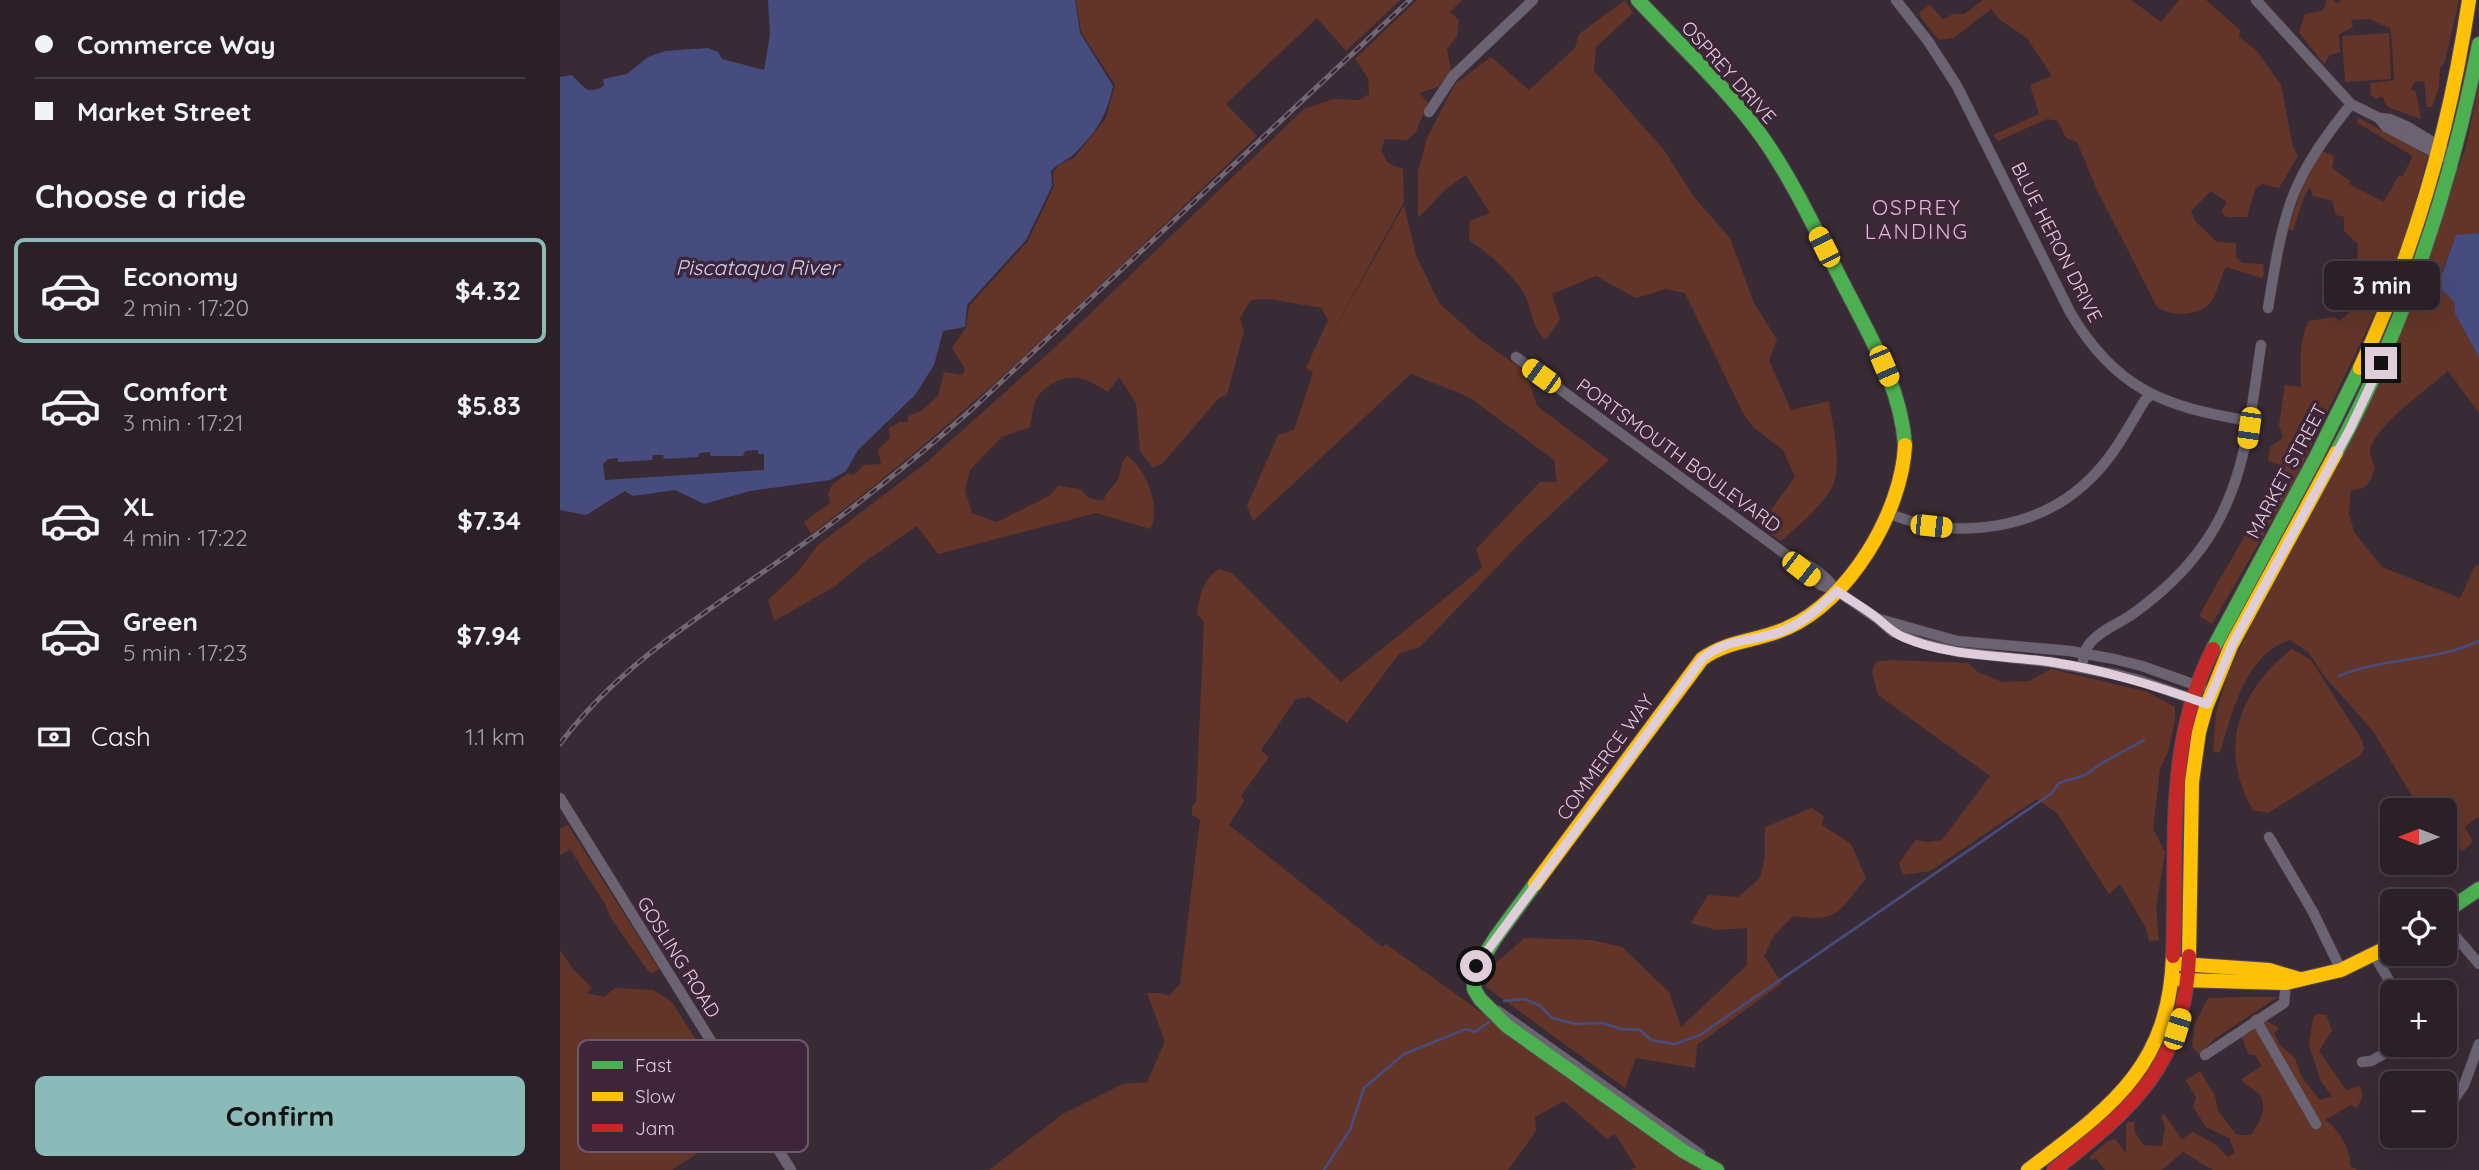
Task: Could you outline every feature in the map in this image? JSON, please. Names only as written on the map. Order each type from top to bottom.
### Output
[{"type":"main road","name":"OSPREY DRIVE","points":[[1637,0],[1730,99],[1765,141],[1802,204],[1873,343],[1898,403],[1905,439],[1902,470],[1888,513],[1872,542],[1837,591]]},
{"type":"main road","name":"MARKET STREET","points":[[2054,1170],[2123,1114],[2152,1080],[2177,1029],[2188,980],[2191,790],[2202,695],[2217,643],[2361,368],[2397,285],[2440,151],[2458,72],[2469,0]]},
{"type":"main road","name":"MARKET STREET","points":[[2028,1170],[2113,1103],[2133,1080],[2149,1055],[2161,1027],[2168,1004],[2173,963],[2176,779],[2182,737],[2202,695],[2350,429],[2388,349],[2432,237],[2455,160],[2479,44]]},
{"type":"main road","name":"COMMERCE WAY","points":[[1713,1166],[1705,1165],[1683,1151],[1507,1026],[1476,994],[1474,972],[1478,961],[1697,664],[1708,653],[1727,643],[1775,634],[1791,627],[1837,591]]},
{"type":"main road","points":[[2457,904],[2479,889]]},
{"type":"main road","points":[[2171,979],[2293,981],[2342,970],[2380,952]]},
{"type":"main road","points":[[2173,963],[2269,970],[2293,981]]},
{"type":"street","points":[[1429,113],[1453,76],[1533,0]]},
{"type":"street","name":"BLUE HERON DRIVE","points":[[1896,0],[1919,28],[1957,86],[2082,332],[2114,370],[2151,395],[2191,409],[2250,421]]},
{"type":"street","points":[[2256,0],[2351,104],[2379,118],[2386,127],[2455,160]]},
{"type":"street","points":[[2268,308],[2277,253],[2297,187],[2320,146],[2351,104]]},
{"type":"street","points":[[2081,668],[2088,645],[2098,635],[2133,614],[2164,589],[2201,548],[2222,515],[2238,480],[2261,345]]},
{"type":"street","name":"PORTSMOUTH BOULEVARD","points":[[1516,357],[1788,556],[1808,564],[1828,579],[1837,591],[1893,632],[1946,650],[2081,668],[2202,695]]},
{"type":"street","points":[[1888,513],[1916,524],[1951,528],[1990,527],[2036,515],[2072,494],[2093,477],[2118,446],[2145,400],[2151,395]]},
{"type":"street","name":"PORTSMOUTH BOULEVARD","points":[[1878,619],[1957,641],[2085,654],[2128,662],[2202,695]]},
{"type":"street","name":"GOSLING ROAD","points":[[560,798],[710,1040]]},
{"type":"street","points":[[2269,837],[2313,912],[2342,970]]},
{"type":"street","points":[[2457,938],[2479,964]]},
{"type":"street","points":[[2374,955],[2389,980]]},
{"type":"street","points":[[2205,1055],[2284,1003],[2293,981]]},
{"type":"street","points":[[2256,1020],[2316,1124]]},
{"type":"street","points":[[2457,1095],[2464,1085],[2479,1044]]},
{"type":"street","points":[[2362,1062],[2371,1062],[2380,1057]]},
{"type":"street","name":"GOSLING ROAD","points":[[780,1152],[791,1170]]},
{"type":"shaded area","points":[[1076,0],[1400,0],[1346,51],[1317,18],[1226,104],[1257,136],[984,392],[870,489],[811,534],[804,522],[830,503],[828,493],[833,484],[847,474],[854,475],[864,465],[881,464],[878,450],[890,438],[889,428],[900,422],[908,422],[908,416],[921,411],[938,396],[944,372],[962,375],[965,369],[952,348],[966,328],[969,306],[1028,241],[1054,186],[1053,172],[1060,164],[1074,158],[1106,118],[1115,85],[1081,32]]},
{"type":"shaded area","points":[[1417,0],[1462,0],[1450,12],[1459,20],[1457,36],[1447,49],[1451,71],[1438,87],[1419,93],[1428,102],[1416,132],[1407,140],[1385,139],[1381,150],[1388,163],[1403,169],[1404,202],[1312,370],[1404,205],[1416,255],[1439,303],[1479,339],[1526,372],[1537,406],[1609,460],[1523,540],[1420,647],[1399,654],[1347,723],[1309,697],[1296,699],[1261,750],[1269,757],[1241,796],[1244,801],[1229,825],[1382,947],[1386,944],[1701,1170],[1631,1170],[1636,1167],[1615,1134],[1607,1139],[1564,1101],[1535,1117],[1536,1131],[1508,1170],[989,1170],[1063,1114],[1123,1084],[1147,1082],[1165,1041],[1147,993],[1169,996],[1180,984],[1200,820],[1192,815],[1192,806],[1196,803],[1204,622],[1197,614],[1206,582],[1220,569],[1233,574],[1341,682],[1482,568],[1476,549],[1540,482],[1557,482],[1554,460],[1469,397],[1411,374],[1253,521],[1247,506],[1278,435],[1294,430],[1313,372],[1306,368],[1328,320],[1322,308],[1269,299],[1251,300],[1240,318],[1244,331],[1227,395],[1219,398],[1163,463],[1153,468],[1140,451],[1136,403],[1119,377],[1108,392],[1086,380],[1071,378],[1046,388],[1034,405],[1030,427],[1002,437],[970,470],[965,491],[972,513],[997,522],[1049,496],[1058,486],[1080,489],[1089,498],[1103,501],[1119,477],[1122,463],[1127,456],[1140,470],[1150,490],[1154,511],[1150,529],[1096,513],[938,554],[917,526],[863,563],[834,587],[774,621],[768,600],[796,574],[818,545],[927,462],[1052,350],[1304,109],[1333,99],[1359,100],[1369,94],[1368,78],[1355,59]]},
{"type":"shaded area","points":[[1625,0],[1633,13],[1596,47],[1594,71],[1664,150],[1694,197],[1730,238],[1754,303],[1777,340],[1769,360],[1791,410],[1829,401],[1836,450],[1835,479],[1820,504],[1781,541],[1759,526],[1795,477],[1783,450],[1753,427],[1744,415],[1685,293],[1666,289],[1636,298],[1596,276],[1552,294],[1560,319],[1546,340],[1537,328],[1517,283],[1498,263],[1469,240],[1470,221],[1490,213],[1466,175],[1446,189],[1418,218],[1418,172],[1427,138],[1455,84],[1491,57],[1529,90],[1575,48],[1579,34]]},
{"type":"shaded area","points":[[1983,0],[2131,0],[2161,22],[2179,0],[2206,0],[2240,30],[2239,37],[2256,50],[2281,85],[2293,147],[2298,156],[2279,188],[2262,184],[2255,189],[2247,217],[2227,217],[2221,212],[2227,202],[2211,191],[2191,211],[2196,222],[2217,242],[2236,243],[2236,257],[2242,263],[2263,264],[2262,278],[2226,267],[2213,299],[2202,309],[2178,314],[2157,307],[2097,190],[2077,142],[2066,138],[2058,121],[2047,119],[1998,141],[1993,135],[2039,114],[2030,85],[2052,76],[2027,38],[2000,20],[1991,9],[1954,38],[1939,40],[1919,12],[1930,5],[1943,19],[1953,14],[1964,14]]},
{"type":"shaded area","points":[[2326,0],[2338,4],[2341,0],[2459,0],[2432,107],[2427,107],[2424,81],[2414,82],[2411,89],[2416,92],[2421,119],[2388,107],[2382,96],[2376,99],[2370,94],[2371,83],[2394,80],[2391,29],[2369,19],[2351,20],[2353,27],[2339,34],[2340,52],[2330,55],[2324,64],[2299,32],[2305,14],[2321,11]]},
{"type":"shaded area","points":[[2389,33],[2391,79],[2345,82],[2342,36]]},
{"type":"shaded area","points":[[2479,84],[2479,233],[2456,235],[2441,275],[2440,288],[2454,302],[2455,314],[2479,357],[2479,413],[2448,371],[2395,416],[2377,436],[2370,451],[2375,467],[2370,481],[2361,489],[2351,490],[2349,513],[2354,532],[2382,567],[2460,598],[2476,564],[2479,566],[2479,818],[2465,827],[2473,842],[2463,851],[2457,848],[2457,798],[2413,798],[2373,731],[2325,677],[2308,652],[2290,640],[2274,647],[2261,658],[2251,672],[2236,703],[2220,753],[2213,751],[2216,713],[2228,674],[2258,610],[2353,434],[2466,147]]},
{"type":"shaded area","points":[[2359,118],[2428,156],[2403,244],[2373,317],[2292,486],[2212,624],[2199,616],[2251,526],[2280,465],[2268,461],[2270,447],[2283,438],[2279,425],[2285,385],[2301,387],[2301,353],[2305,329],[2309,321],[2334,317],[2339,321],[2354,308],[2361,296],[2368,263],[2357,261],[2358,244],[2344,231],[2344,217],[2336,215],[2332,201],[2313,196],[2310,187],[2293,231],[2288,229],[2303,186],[2322,151],[2334,156],[2332,168],[2350,181],[2349,184],[2384,202],[2413,156],[2356,122]]},
{"type":"shaded area","points":[[2292,649],[2311,660],[2362,740],[2364,748],[2361,755],[2268,813],[2253,810],[2242,787],[2236,764],[2239,722],[2258,683]]},
{"type":"shaded area","points":[[1892,660],[1968,663],[1978,672],[2002,682],[2029,681],[2051,669],[2148,692],[2175,707],[2175,721],[2168,752],[2160,769],[2153,829],[2165,852],[2156,908],[2159,940],[2149,941],[2146,928],[2120,884],[2109,894],[2057,813],[2037,799],[1930,871],[1903,875],[1899,863],[1916,840],[1942,840],[1990,776],[1878,695],[1872,672],[1876,662]]},
{"type":"shaded area","points":[[1812,808],[1824,816],[1822,825],[1851,844],[1866,878],[1837,912],[1820,918],[1793,916],[1773,937],[1764,956],[1782,983],[1697,1045],[1695,1068],[1636,1058],[1625,1088],[1486,987],[1494,964],[1525,938],[1591,940],[1622,947],[1669,992],[1681,1027],[1747,965],[1747,928],[1716,930],[1691,923],[1708,895],[1738,897],[1760,878],[1765,856],[1765,827]]},
{"type":"shaded area","points":[[568,825],[659,969],[654,973],[649,972],[612,920],[605,904],[570,849],[560,855],[560,829]]},
{"type":"shaded area","points":[[560,950],[573,969],[592,988],[587,993],[604,997],[615,988],[653,990],[672,1002],[696,1040],[578,1040],[578,1152],[700,1152],[672,1170],[560,1170]]},
{"type":"shaded area","points":[[2278,997],[2217,1037],[2199,1054],[2192,1047],[2195,1023],[2208,998]]},
{"type":"shaded area","points":[[2318,1014],[2326,1015],[2332,1030],[2319,1051],[2346,1090],[2359,1086],[2362,1092],[2357,1108],[2351,1105],[2325,1120],[2339,1134],[2349,1154],[2350,1166],[2357,1170],[2213,1170],[2183,1152],[2162,1170],[2105,1170],[2096,1158],[2092,1161],[2089,1157],[2108,1141],[2115,1139],[2126,1154],[2128,1122],[2134,1122],[2135,1132],[2143,1145],[2162,1146],[2165,1127],[2161,1117],[2164,1114],[2182,1139],[2193,1132],[2215,1144],[2228,1157],[2235,1153],[2229,1138],[2206,1127],[2193,1107],[2196,1098],[2186,1080],[2200,1071],[2215,1096],[2218,1111],[2237,1135],[2251,1135],[2262,1115],[2263,1104],[2258,1093],[2241,1079],[2262,1066],[2255,1055],[2249,1055],[2241,1036],[2265,1020],[2279,1028],[2274,1033],[2280,1045],[2295,1058],[2301,1076],[2320,1100],[2332,1096],[2321,1081],[2309,1045],[2313,1018]]},
{"type":"water","name":"Piscataqua River","points":[[768,0],[1075,0],[1080,33],[1113,86],[1111,96],[1100,123],[1089,139],[1051,171],[1052,186],[1026,240],[967,305],[965,327],[943,331],[934,365],[915,395],[858,450],[846,471],[830,480],[750,491],[704,504],[675,490],[633,496],[625,491],[586,515],[560,510],[560,77],[571,75],[585,88],[592,90],[604,86],[603,79],[627,74],[648,57],[665,51],[708,48],[718,52],[722,59],[764,70],[770,34]]},
{"type":"water","points":[[2479,233],[2479,357],[2455,314],[2454,302],[2440,288],[2439,283],[2456,235]]},
{"type":"pier","points":[[758,450],[758,454],[764,454],[764,470],[605,480],[603,464],[608,459],[618,458],[618,462],[652,460],[653,455],[663,455],[664,459],[698,457],[700,453],[710,452],[710,456],[743,456],[745,451]]},
{"type":"waterway","points":[[2339,676],[2374,665],[2445,653],[2479,641]]},
{"type":"waterway","points":[[1504,1001],[1524,999],[1539,1005],[1552,1018],[1576,1024],[1602,1023],[1621,1029],[1640,1030],[1651,1040],[1675,1044],[1700,1035],[2052,793],[2059,783],[2085,775],[2144,740]]},
{"type":"waterway","points":[[1324,1170],[1350,1130],[1364,1088],[1404,1054],[1466,1029],[1475,1032],[1489,1022]]},
{"type":"railway","points":[[560,744],[582,717],[630,670],[682,628],[845,513],[971,410],[1410,0]]},
{"type":"traffic: fast","points":[[1638,0],[1732,99],[1773,153],[1808,214],[1869,333],[1892,387],[1903,425],[1905,445]]},
{"type":"traffic: fast","points":[[2336,453],[2384,354],[2423,254],[2454,151],[2479,44]]},
{"type":"traffic: fast","points":[[2213,649],[2316,457],[2360,368]]},
{"type":"traffic: fast","points":[[1535,884],[1474,972],[1474,989],[1480,999],[1507,1026],[1683,1151],[1717,1170]]},
{"type":"traffic: fast","points":[[2457,904],[2479,889]]},
{"type":"traffic: slow","points":[[2360,368],[2398,279],[2428,188],[2452,95],[2469,0]]},
{"type":"traffic: slow","points":[[1535,884],[1702,659],[1722,648],[1787,628],[1810,615],[1851,576],[1883,525],[1902,471],[1905,445]]},
{"type":"traffic: slow","points":[[2189,956],[2192,782],[2199,732],[2206,707],[2231,646],[2336,453]]},
{"type":"traffic: slow","points":[[2181,980],[2286,983],[2341,970],[2380,951]]},
{"type":"traffic: slow","points":[[2028,1170],[2109,1104],[2130,1081],[2147,1056],[2160,1028],[2169,995],[2173,956]]},
{"type":"traffic: slow","points":[[2181,964],[2269,970],[2299,979]]},
{"type":"traffic: jam","points":[[2173,956],[2176,800],[2180,761],[2186,724],[2197,686],[2213,649]]},
{"type":"traffic: jam","points":[[2054,1170],[2108,1125],[2150,1080],[2177,1027],[2185,994],[2189,956]]},
{"type":"district","name":"OSPREY LANDING","points":[[1917,220]]},
{"type":"route","points":[[1476,966],[1702,659],[1727,643],[1775,634],[1791,627],[1837,591],[1893,632],[1921,643],[1958,652],[2050,662],[2119,675],[2207,704],[2214,682],[2233,643],[2350,429],[2381,363]]}]
